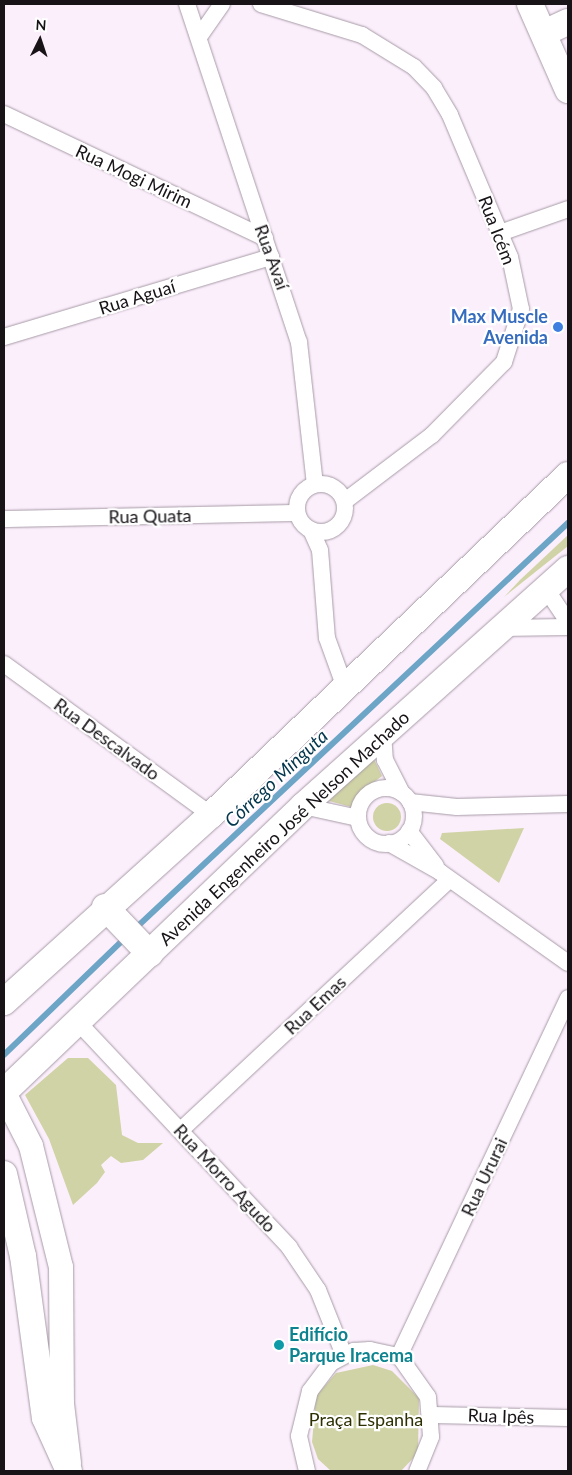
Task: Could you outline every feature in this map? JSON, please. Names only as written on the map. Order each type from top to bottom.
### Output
[{"type":"main road","points":[[530,4],[568,90]]},
{"type":"main road","points":[[544,32],[568,22]]},
{"type":"main road","points":[[4,1002],[114,916],[211,815],[344,685],[568,475]]},
{"type":"main road","name":"Avenida Engenheiro José Nelson Machado","points":[[4,1093],[77,1021],[145,948],[568,569]]},
{"type":"main road","points":[[114,916],[145,948]]},
{"type":"main road","points":[[4,1093],[20,1119],[44,1191],[61,1267],[64,1352],[62,1404],[70,1471]]},
{"type":"main road","points":[[4,1121],[44,1191]]},
{"type":"main road","points":[[4,1174],[23,1256],[45,1418],[70,1471]]},
{"type":"street","name":"Rua Avaí","points":[[187,4],[299,342],[315,484]]},
{"type":"street","points":[[199,36],[222,4]]},
{"type":"street","name":"Rua Icém","points":[[261,4],[362,35],[414,67],[450,115],[500,233],[520,309],[504,362],[432,435],[345,502]]},
{"type":"street","name":"Rua Mogi Mirim","points":[[4,114],[265,238]]},
{"type":"street","points":[[500,233],[568,209]]},
{"type":"street","name":"Rua Aguaí","points":[[4,337],[271,257]]},
{"type":"street","points":[[320,550],[332,529],[343,518],[345,502],[334,486],[315,484],[300,495],[297,513],[311,530],[320,550],[327,638],[344,685]]},
{"type":"street","name":"Rua Quata","points":[[4,519],[297,513]]},
{"type":"street","points":[[311,530],[332,529]]},
{"type":"street","points":[[546,589],[568,622]]},
{"type":"street","points":[[500,628],[568,627]]},
{"type":"street","name":"Rua Descalvado","points":[[4,664],[211,815]]},
{"type":"street","points":[[383,733],[385,760],[406,797],[412,825],[445,876]]},
{"type":"street","points":[[568,804],[457,807],[406,797],[382,788],[364,798],[358,818],[365,834],[388,843],[445,876],[568,963]]},
{"type":"street","points":[[303,806],[358,818]]},
{"type":"street","points":[[388,843],[412,825],[457,807]]},
{"type":"street","name":"Rua Emas","points":[[181,1130],[445,876]]},
{"type":"street","name":"Rua Ururai","points":[[399,1356],[568,998]]},
{"type":"street","name":"Rua Morro Agudo","points":[[77,1021],[181,1130],[303,1265],[344,1355]]},
{"type":"street","points":[[307,1471],[299,1436],[304,1404],[321,1375],[344,1355],[370,1350],[399,1356],[421,1383],[433,1414],[431,1437],[416,1471]]},
{"type":"street","name":"Rua Ipês","points":[[433,1414],[568,1418]]},
{"type":"green space","points":[[568,535],[568,546],[504,597],[520,580]]},
{"type":"green space","points":[[373,757],[382,776],[361,792],[355,808],[329,801]]},
{"type":"green space","points":[[387,803],[397,807],[401,817],[397,827],[387,831],[377,827],[373,817],[377,807]]},
{"type":"green space","points":[[524,828],[499,883],[440,839],[442,833]]},
{"type":"green space","points":[[68,1058],[88,1058],[116,1085],[122,1135],[138,1143],[163,1143],[143,1160],[121,1163],[111,1156],[101,1165],[105,1172],[97,1183],[73,1205],[49,1139],[25,1095]]},
{"type":"green space","name":"Praça Espanha","points":[[373,1365],[392,1371],[419,1398],[418,1453],[401,1471],[331,1471],[318,1459],[312,1442],[316,1396],[336,1373]]},
{"type":"waterway","name":"Córrego Minguta","points":[[136,928],[568,523]]},
{"type":"waterway","name":"Córrego Minguta","points":[[4,1055],[125,938]]},
{"type":"place","name":"Max Muscle Avenida","points":[[558,327]]},
{"type":"place","name":"Edifício Parque Iracema","points":[[279,1345]]}]
